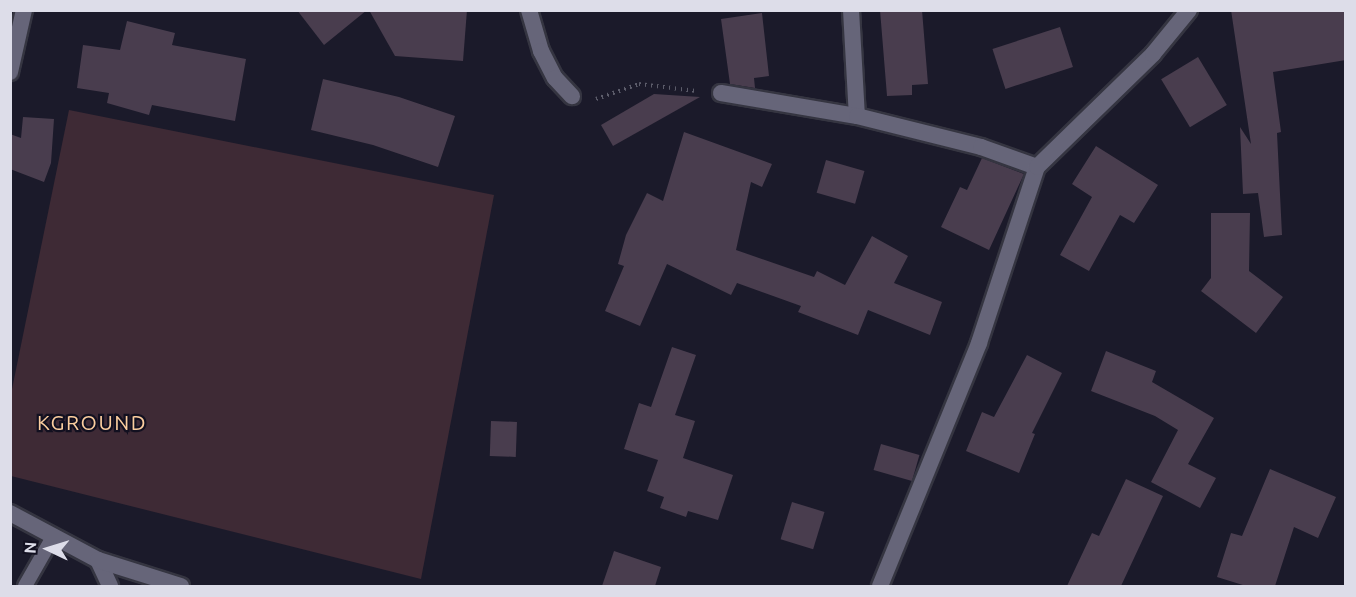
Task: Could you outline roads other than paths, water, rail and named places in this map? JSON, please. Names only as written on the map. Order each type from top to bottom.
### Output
[{"type":"street","points":[[10,72],[24,10]]},
{"type":"street","points":[[529,10],[541,51],[555,78],[572,96]]},
{"type":"street","points":[[851,10],[857,116]]},
{"type":"street","points":[[880,586],[979,343],[1037,167],[1153,54],[1189,10]]},
{"type":"street","points":[[721,93],[857,116],[981,147],[1037,167]]},
{"type":"street","points":[[10,513],[98,560],[181,586]]},
{"type":"street","points":[[98,560],[110,586]]},
{"type":"lane","points":[[25,586],[52,537]]},
{"type":"district","name":"KGROUND","points":[[92,422]]}]
